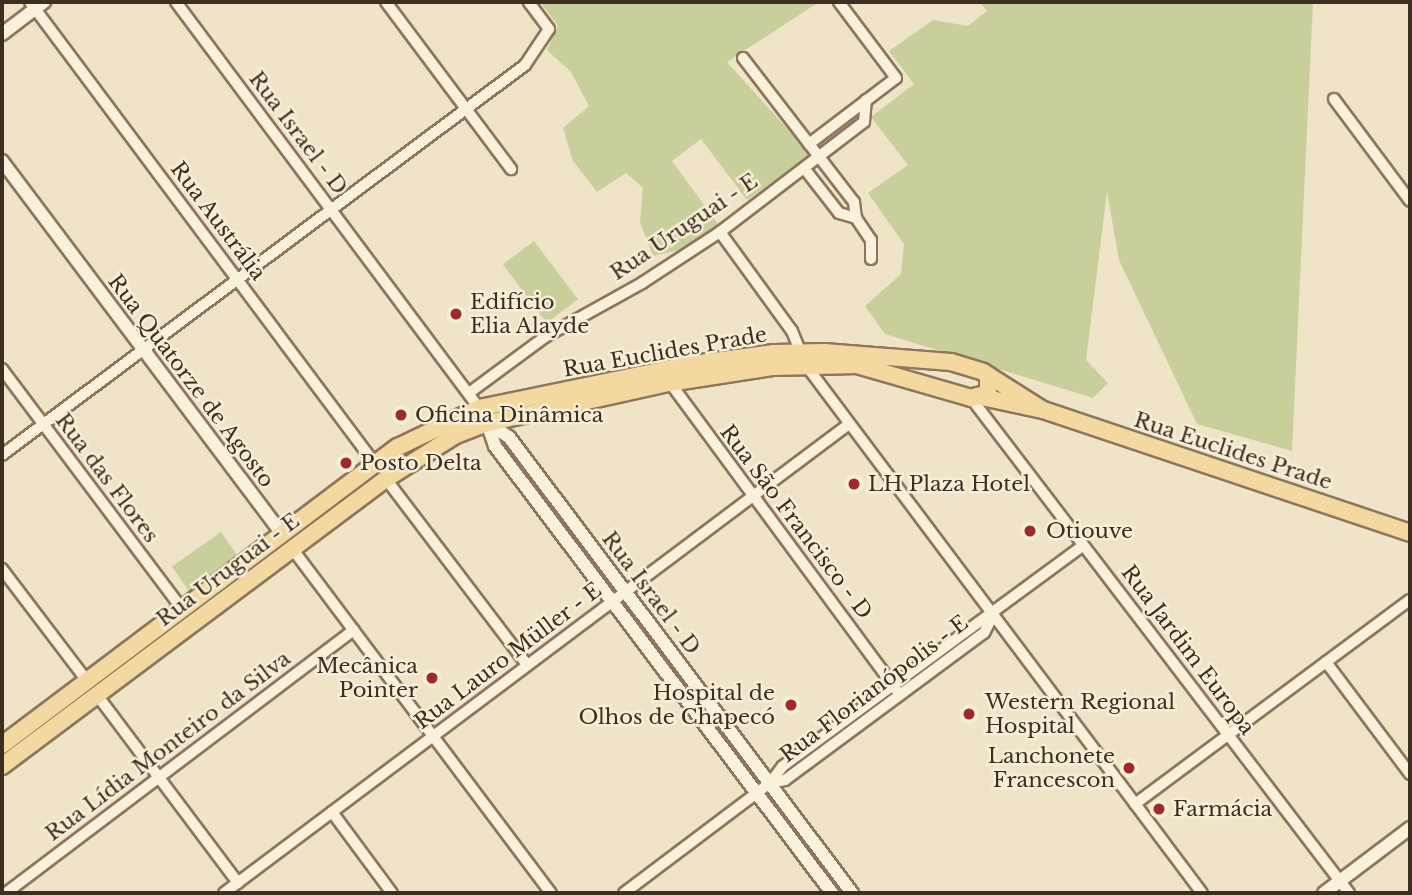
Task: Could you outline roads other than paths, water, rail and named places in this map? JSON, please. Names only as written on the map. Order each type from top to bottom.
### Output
[{"type":"main road","name":"Rua Euclides Prade","points":[[804,358],[857,365],[974,397],[1043,410],[1410,533]]},
{"type":"main road","name":"Rua Euclides Prade","points":[[479,408],[667,376],[804,358],[943,363],[988,375],[1043,410]]},
{"type":"main road","points":[[935,387],[930,370],[943,363]]},
{"type":"main road","points":[[974,397],[990,390],[988,375]]},
{"type":"main road","name":"Rua Euclides Prade","points":[[488,423],[667,376]]},
{"type":"main road","name":"Rua Uruguai - E","points":[[2,745],[375,464],[424,432],[479,408]]},
{"type":"main road","name":"Rua Uruguai - E","points":[[2,766],[386,479],[441,443],[488,423]]},
{"type":"street","name":"Rua Israel - D","points":[[176,2],[469,393],[488,423],[495,446],[832,893]]},
{"type":"street","points":[[386,2],[511,169]]},
{"type":"street","points":[[2,455],[467,111],[525,65],[549,29],[529,2]]},
{"type":"street","points":[[809,144],[896,78],[839,2]]},
{"type":"street","points":[[2,34],[37,4]]},
{"type":"street","name":"Rua Austrália","points":[[37,4],[375,464]]},
{"type":"street","points":[[743,58],[854,202],[856,218],[871,240],[871,259]]},
{"type":"street","points":[[1334,99],[1410,201]]},
{"type":"street","name":"Rua Uruguai - E","points":[[469,393],[545,337],[632,289],[720,232],[864,122],[866,100]]},
{"type":"street","name":"Rua Quatorze de Agosto","points":[[2,161],[551,893]]},
{"type":"street","points":[[804,168],[839,213],[856,218]]},
{"type":"street","points":[[839,213],[854,202]]},
{"type":"street","points":[[720,232],[849,424],[1202,893]]},
{"type":"street","name":"Rua das Flores","points":[[2,369],[182,609]]},
{"type":"street","name":"Rua São Francisco - D","points":[[667,376],[900,695]]},
{"type":"street","name":"Rua Jardim Europa","points":[[974,397],[1083,546],[1349,893]]},
{"type":"street","name":"Rua Israel - D","points":[[488,423],[509,437],[852,893]]},
{"type":"street","name":"Rua Lauro Müller - E","points":[[224,893],[849,424]]},
{"type":"street","points":[[386,479],[527,665]]},
{"type":"street","name":"Rua Florianópolis - E","points":[[624,893],[770,783],[778,770],[970,626],[993,615],[1083,546]]},
{"type":"street","points":[[2,569],[87,681]]},
{"type":"street","points":[[1135,804],[1410,600]]},
{"type":"street","name":"Rua Florianópolis - E","points":[[770,783],[785,780],[984,633],[993,615]]},
{"type":"street","name":"Rua Lídia Monteiro da Silva","points":[[6,893],[354,631]]},
{"type":"street","points":[[1326,662],[1410,774]]},
{"type":"street","points":[[97,695],[238,883]]},
{"type":"street","points":[[332,812],[392,893]]},
{"type":"street","points":[[1324,893],[1410,828]]},
{"type":"place","name":"Edifício Elia Alayde","points":[[456,314]]},
{"type":"place","name":"Oficina Dinâmica","points":[[401,415]]},
{"type":"place","name":"Posto Delta","points":[[346,463]]},
{"type":"place","name":"LH Plaza Hotel","points":[[854,484]]},
{"type":"place","name":"Otiouve","points":[[1030,531]]},
{"type":"place","name":"Mecânica Pointer","points":[[432,678]]},
{"type":"place","name":"Hospital de Olhos de Chapecó","points":[[791,705]]},
{"type":"place","name":"Western Regional Hospital","points":[[969,714]]},
{"type":"place","name":"Lanchonete Francescon","points":[[1129,768]]},
{"type":"place","name":"Farmácia","points":[[1159,809]]}]
